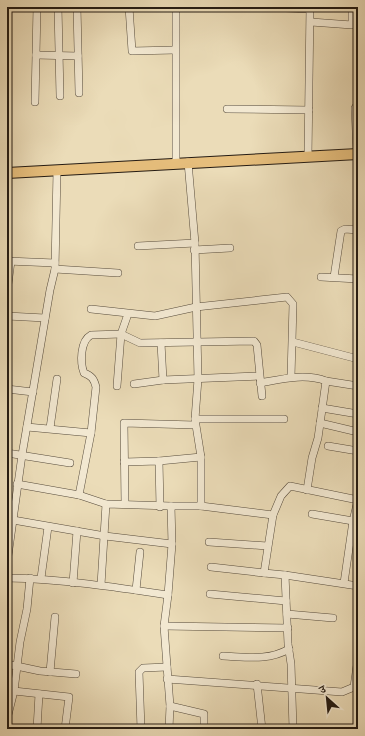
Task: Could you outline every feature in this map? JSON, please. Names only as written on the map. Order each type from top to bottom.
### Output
[{"type":"main road","points":[[7,173],[188,162],[358,154]]},
{"type":"street","points":[[35,102],[37,7]]},
{"type":"street","points":[[58,7],[60,96]]},
{"type":"street","points":[[77,7],[79,93]]},
{"type":"street","points":[[129,7],[132,51],[175,50]]},
{"type":"street","points":[[176,7],[176,163]]},
{"type":"street","points":[[262,7],[310,8],[308,157]]},
{"type":"street","points":[[311,22],[352,25],[352,7]]},
{"type":"street","points":[[36,55],[78,56]]},
{"type":"street","points":[[358,104],[355,108],[358,154]]},
{"type":"street","points":[[227,109],[309,110]]},
{"type":"street","points":[[188,162],[194,247],[198,379],[195,422],[201,457],[201,506]]},
{"type":"street","points":[[7,563],[17,484],[55,266],[57,170]]},
{"type":"street","points":[[334,277],[342,231],[345,229],[358,230]]},
{"type":"street","points":[[138,246],[230,248]]},
{"type":"street","points":[[7,292],[9,261],[118,273]]},
{"type":"street","points":[[321,277],[358,279]]},
{"type":"street","points":[[91,309],[155,316],[196,307],[288,297],[293,304],[291,377]]},
{"type":"street","points":[[117,386],[121,334],[128,314]]},
{"type":"street","points":[[7,316],[46,318]]},
{"type":"street","points":[[79,495],[91,433],[96,387],[91,375],[84,373],[82,368],[84,343],[86,337],[91,335],[121,334],[140,343],[254,341],[257,345],[262,396]]},
{"type":"street","points":[[293,342],[358,359]]},
{"type":"street","points":[[161,343],[163,380]]},
{"type":"street","points":[[134,384],[163,380],[260,380],[291,377],[318,378],[326,381],[358,386]]},
{"type":"street","points":[[50,428],[57,379]]},
{"type":"street","points":[[307,490],[320,423],[326,381]]},
{"type":"street","points":[[7,389],[33,392]]},
{"type":"street","points":[[322,408],[358,414]]},
{"type":"street","points":[[126,504],[124,424],[284,419]]},
{"type":"street","points":[[320,423],[358,432]]},
{"type":"street","points":[[27,427],[91,433]]},
{"type":"street","points":[[328,446],[358,451]]},
{"type":"street","points":[[7,453],[70,463]]},
{"type":"street","points":[[124,462],[159,461],[201,457]]},
{"type":"street","points":[[159,461],[160,507]]},
{"type":"street","points":[[17,484],[79,495],[106,504],[160,507],[201,506],[273,515]]},
{"type":"street","points":[[264,573],[273,515],[284,491],[290,486],[358,500],[353,521],[344,583]]},
{"type":"street","points":[[101,585],[106,504]]},
{"type":"street","points":[[169,729],[170,706],[164,626],[172,544],[171,506]]},
{"type":"street","points":[[312,514],[353,521]]},
{"type":"street","points":[[13,520],[105,536],[172,544]]},
{"type":"street","points":[[41,578],[48,527]]},
{"type":"street","points":[[72,583],[77,531]]},
{"type":"street","points":[[209,542],[267,546]]},
{"type":"street","points":[[136,590],[140,552]]},
{"type":"street","points":[[211,567],[285,575],[358,586]]},
{"type":"street","points":[[285,575],[291,664],[293,729]]},
{"type":"street","points":[[7,578],[41,578],[168,595]]},
{"type":"street","points":[[8,729],[8,715],[18,667],[30,578]]},
{"type":"street","points":[[210,594],[286,601]]},
{"type":"street","points":[[287,614],[333,618]]},
{"type":"street","points":[[50,672],[55,617]]},
{"type":"street","points":[[164,626],[288,628]]},
{"type":"street","points":[[224,656],[263,658],[280,654],[289,648]]},
{"type":"street","points":[[168,679],[257,684],[342,692],[350,690],[354,687],[358,658]]},
{"type":"street","points":[[7,664],[50,672],[76,674]]},
{"type":"street","points":[[141,729],[139,672],[143,668],[167,667]]},
{"type":"street","points":[[257,684],[262,729]]},
{"type":"street","points":[[14,691],[69,697],[65,729]]},
{"type":"street","points":[[37,729],[39,694]]},
{"type":"street","points":[[170,706],[204,714],[204,729]]}]
